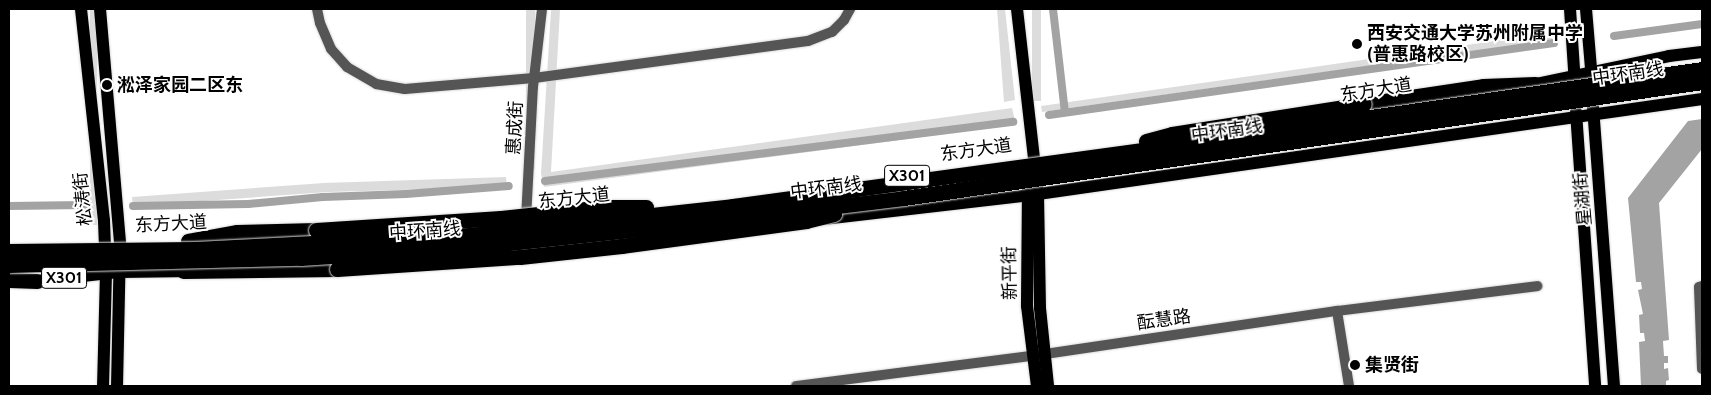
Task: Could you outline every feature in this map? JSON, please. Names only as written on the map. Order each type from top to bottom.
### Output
[{"type":"highway","name":"中环南线","points":[[9,251],[195,249],[451,236],[733,206],[1205,141],[1702,69]]},
{"type":"highway","name":"中环南线","points":[[9,265],[301,258],[472,247],[696,223],[904,198],[1702,82]]},
{"type":"highway","points":[[1078,158],[1172,134],[1483,86],[1535,84]]},
{"type":"highway","points":[[183,271],[337,269],[520,257],[621,246],[806,221],[904,198]]},
{"type":"highway","points":[[188,241],[238,232],[316,230],[501,218],[604,207],[733,206]]},
{"type":"highway","points":[[9,280],[37,281]]},
{"type":"main road","name":"松涛街","points":[[82,9],[104,221],[106,273],[103,386]]},
{"type":"main road","name":"松涛街","points":[[100,9],[120,244],[117,386]]},
{"type":"main road","name":"新平街","points":[[1017,9],[1033,160],[1028,306],[1038,354],[1048,386]]},
{"type":"main road","name":"星湖街","points":[[1570,9],[1595,386]]},
{"type":"main road","name":"星湖街","points":[[1586,9],[1614,386]]},
{"type":"main road","name":"东方大道","points":[[9,245],[188,241],[526,221],[748,198],[1033,160],[1535,84],[1592,71],[1702,52]]},
{"type":"main road","name":"X301","points":[[9,284],[120,272],[183,271],[368,262],[526,250],[886,213],[1577,118],[1702,99]]},
{"type":"main road","name":"新平街","points":[[1036,386],[1038,354]]},
{"type":"street","points":[[317,9],[323,33],[335,55],[353,73],[376,84],[404,89],[534,78],[808,41],[832,32],[844,20],[850,9]]},
{"type":"street","name":"惠成街","points":[[526,250],[534,78],[542,9]]},
{"type":"street","name":"酝慧路","points":[[796,386],[1038,354],[1337,310],[1537,286]]},
{"type":"street","points":[[1702,286],[1700,287],[1702,369]]},
{"type":"street","points":[[1337,310],[1349,386]]},
{"type":"shaded area","points":[[90,9],[97,9],[97,225],[90,225]]},
{"type":"shaded area","points":[[526,9],[535,9],[535,169],[526,169]]},
{"type":"shaded area","points":[[551,9],[560,9],[551,172],[1012,108],[1015,121],[982,129],[544,187],[541,174]]},
{"type":"shaded area","points":[[997,9],[1005,9],[1015,100],[1004,102]]},
{"type":"shaded area","points":[[1032,9],[1041,9],[1041,101],[1032,101]]},
{"type":"shaded area","points":[[1551,33],[1552,40],[1042,112],[1041,106]]},
{"type":"shaded area","points":[[1702,119],[1702,149],[1659,203],[1669,340],[1663,341],[1664,356],[1668,356],[1668,363],[1664,363],[1664,369],[1668,368],[1669,380],[1666,381],[1666,386],[1641,386],[1639,342],[1645,341],[1644,333],[1640,333],[1639,315],[1643,314],[1638,290],[1642,289],[1641,282],[1636,282],[1628,198],[1688,121]]},
{"type":"shaded area","points":[[506,177],[507,187],[328,192],[133,206],[132,197],[324,183]]},
{"type":"waterway","points":[[1053,9],[1065,112]]},
{"type":"waterway","points":[[1614,36],[1702,24]]},
{"type":"waterway","points":[[1049,115],[1554,43]]},
{"type":"waterway","points":[[545,181],[1013,122]]},
{"type":"waterway","points":[[133,206],[248,204],[323,197],[406,194],[509,186]]},
{"type":"waterway","points":[[9,206],[85,205]]},
{"type":"place","name":"西安交通大学苏州附属中学 (普惠路校区)","points":[[1357,44]]},
{"type":"place","name":"淞泽家园二区东","points":[[107,85]]},
{"type":"place","name":"集贤街","points":[[1355,365]]}]
